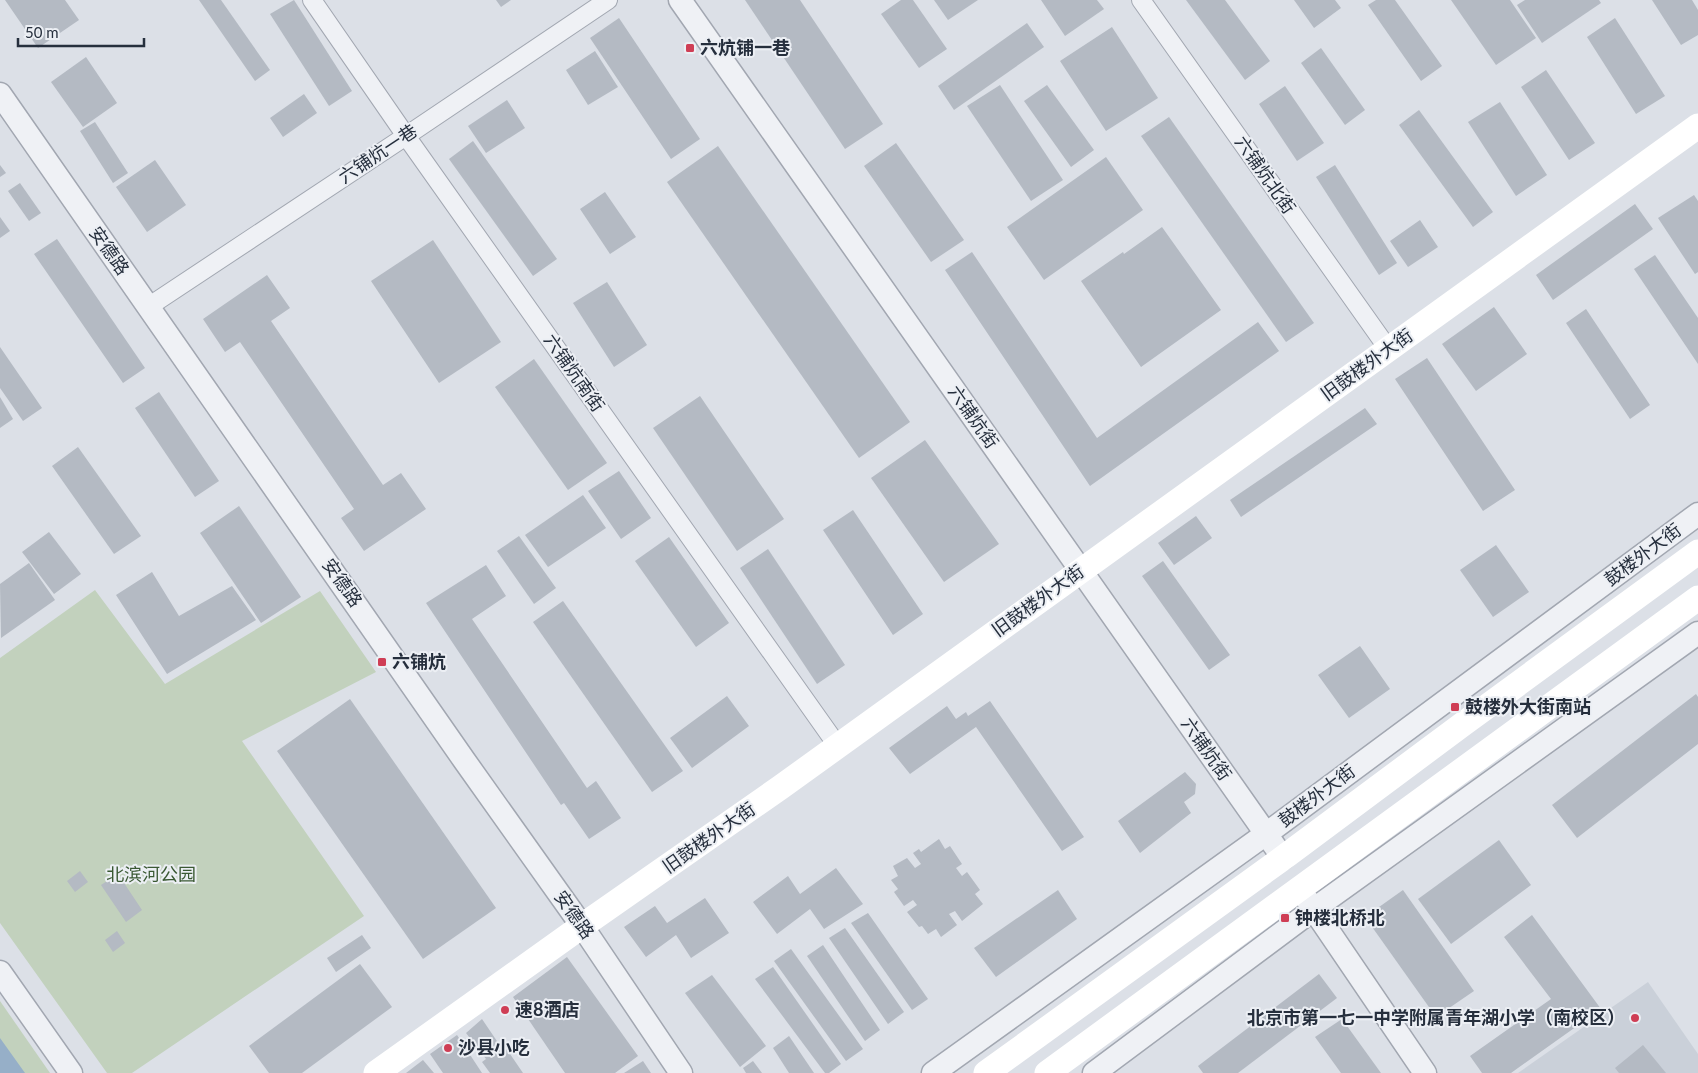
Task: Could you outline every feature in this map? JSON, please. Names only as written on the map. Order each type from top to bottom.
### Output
[{"type":"main road","name":"旧鼓楼外大街","points":[[376,1073],[582,926],[718,832],[1698,126]]},
{"type":"main road","name":"鼓楼外大街","points":[[986,1073],[1283,858],[1698,552]]},
{"type":"main road","points":[[1047,1073],[1698,598]]},
{"type":"street","name":"六铺炕南街","points":[[312,0],[406,136],[837,745]]},
{"type":"street","name":"六铺炕一巷","points":[[148,307],[608,0]]},
{"type":"street","name":"六铺炕街","points":[[680,0],[1283,858]]},
{"type":"street","name":"六铺炕北街","points":[[1141,0],[1389,350]]},
{"type":"street","name":"安德路","points":[[0,94],[582,926],[681,1073]]},
{"type":"street","name":"鼓楼外大街","points":[[933,1073],[1266,834],[1698,514]]},
{"type":"street","points":[[1094,1073],[1314,909],[1698,633]]},
{"type":"street","points":[[1300,889],[1425,1073]]},
{"type":"street","points":[[0,972],[71,1073]]},
{"type":"shaded area","name":"北京市第一七一中学附属青年湖小学（南校区）","points":[[1648,982],[1698,1054],[1698,1073],[1518,1073]]},
{"type":"green space","name":"北滨河公园","points":[[95,590],[165,684],[320,591],[376,672],[242,741],[364,916],[132,1073],[107,1073],[0,923],[0,658]]},
{"type":"green space","points":[[0,1001],[50,1073],[0,1073]]},
{"type":"water","points":[[0,1038],[25,1073],[0,1073]]},
{"type":"building","points":[[5,0],[65,0],[79,20],[38,48]]},
{"type":"building","points":[[199,0],[221,0],[270,70],[255,81]]},
{"type":"building","points":[[294,0],[352,91],[329,106],[270,14]]},
{"type":"building","points":[[496,0],[511,0],[501,7]]},
{"type":"building","points":[[745,0],[800,0],[883,124],[845,149]]},
{"type":"building","points":[[901,0],[913,0],[947,49],[919,68],[881,14]]},
{"type":"building","points":[[934,0],[978,0],[948,20]]},
{"type":"building","points":[[1041,0],[1097,0],[1104,9],[1065,36]]},
{"type":"building","points":[[1186,0],[1225,0],[1270,61],[1245,80]]},
{"type":"building","points":[[1294,0],[1335,0],[1341,8],[1314,28]]},
{"type":"building","points":[[1376,0],[1395,0],[1442,66],[1421,81],[1368,5]]},
{"type":"building","points":[[1451,0],[1510,0],[1536,38],[1496,65]]},
{"type":"building","points":[[1525,0],[1599,0],[1601,3],[1542,43],[1517,5]]},
{"type":"building","points":[[1652,0],[1692,0],[1698,10],[1698,35],[1681,45]]},
{"type":"building","points":[[619,18],[700,139],[671,159],[590,38]]},
{"type":"building","points":[[1615,18],[1665,96],[1636,114],[1587,37]]},
{"type":"building","points":[[1027,23],[1044,47],[954,110],[938,86]]},
{"type":"building","points":[[1112,27],[1158,98],[1106,131],[1060,61]]},
{"type":"building","points":[[1321,48],[1365,110],[1345,125],[1301,63]]},
{"type":"building","points":[[595,51],[618,87],[588,105],[566,70]]},
{"type":"building","points":[[86,57],[117,103],[83,127],[51,82]]},
{"type":"building","points":[[1546,70],[1595,143],[1569,160],[1521,87]]},
{"type":"building","points":[[1000,85],[1063,180],[1031,201],[967,106]]},
{"type":"building","points":[[1047,85],[1094,150],[1071,167],[1024,101]]},
{"type":"building","points":[[1285,86],[1324,143],[1297,161],[1259,104]]},
{"type":"building","points":[[304,94],[317,113],[283,137],[270,118]]},
{"type":"building","points":[[507,100],[525,128],[486,153],[468,126]]},
{"type":"building","points":[[1500,102],[1547,175],[1516,196],[1468,122]]},
{"type":"building","points":[[1419,110],[1493,212],[1473,227],[1399,125]]},
{"type":"building","points":[[1169,117],[1314,323],[1286,342],[1141,136]]},
{"type":"building","points":[[95,122],[128,173],[113,183],[80,131]]},
{"type":"building","points":[[473,141],[557,259],[533,276],[449,159]]},
{"type":"building","points":[[896,143],[964,240],[931,262],[864,166]]},
{"type":"building","points":[[718,146],[910,422],[859,458],[667,182]]},
{"type":"building","points":[[1106,157],[1143,210],[1044,280],[1007,227]]},
{"type":"building","points":[[155,160],[186,205],[147,232],[116,187]]},
{"type":"building","points":[[0,165],[6,173],[0,177]]},
{"type":"building","points":[[1335,165],[1397,263],[1379,275],[1316,177]]},
{"type":"building","points":[[20,183],[41,213],[29,221],[8,191]]},
{"type":"building","points":[[605,192],[636,237],[610,254],[580,209]]},
{"type":"building","points":[[1694,195],[1698,201],[1698,272],[1695,274],[1658,218]]},
{"type":"building","points":[[1635,204],[1653,229],[1553,300],[1536,275]]},
{"type":"building","points":[[0,217],[10,231],[0,238]]},
{"type":"building","points":[[1420,220],[1438,247],[1408,267],[1390,241]]},
{"type":"building","points":[[1162,227],[1221,310],[1141,367],[1081,281]]},
{"type":"building","points":[[57,239],[145,368],[123,383],[34,254]]},
{"type":"building","points":[[433,240],[501,342],[439,383],[371,281]]},
{"type":"building","points":[[972,252],[1097,438],[1258,322],[1279,351],[1090,486],[945,270]]},
{"type":"building","points":[[1655,255],[1698,318],[1698,364],[1634,269]]},
{"type":"building","points":[[267,275],[290,308],[271,321],[383,485],[401,473],[426,509],[364,551],[341,518],[354,509],[240,342],[225,352],[203,319]]},
{"type":"building","points":[[607,282],[647,345],[614,367],[573,303]]},
{"type":"building","points":[[1494,307],[1527,354],[1476,391],[1442,344]]},
{"type":"building","points":[[1586,309],[1650,405],[1630,419],[1566,323]]},
{"type":"building","points":[[0,347],[42,408],[23,421],[0,388]]},
{"type":"building","points":[[1427,358],[1515,490],[1483,511],[1395,379]]},
{"type":"building","points":[[534,359],[607,463],[568,490],[495,387]]},
{"type":"building","points":[[159,392],[219,481],[195,497],[135,408]]},
{"type":"building","points":[[700,396],[784,519],[737,551],[653,428]]},
{"type":"building","points":[[0,397],[13,419],[0,428]]},
{"type":"building","points":[[1365,408],[1377,424],[1241,517],[1230,500]]},
{"type":"building","points":[[925,440],[999,544],[944,582],[871,478]]},
{"type":"building","points":[[78,447],[141,536],[114,554],[52,466]]},
{"type":"building","points":[[619,471],[651,518],[621,539],[588,491]]},
{"type":"building","points":[[583,495],[606,528],[548,567],[525,535]]},
{"type":"building","points":[[239,506],[301,597],[261,623],[200,533]]},
{"type":"building","points":[[853,510],[923,614],[893,635],[823,530]]},
{"type":"building","points":[[1196,516],[1212,538],[1174,565],[1158,543]]},
{"type":"building","points":[[49,532],[81,574],[54,594],[22,552]]},
{"type":"building","points":[[519,536],[556,588],[534,604],[497,551]]},
{"type":"building","points":[[669,537],[729,623],[696,647],[635,561]]},
{"type":"building","points":[[1496,545],[1529,592],[1493,617],[1460,570]]},
{"type":"building","points":[[768,549],[845,665],[817,684],[740,568]]},
{"type":"building","points":[[1163,561],[1230,655],[1209,670],[1142,576]]},
{"type":"building","points":[[29,563],[55,600],[1,638],[0,584]]},
{"type":"building","points":[[486,565],[506,596],[472,619],[587,788],[596,781],[621,818],[589,839],[564,803],[561,805],[426,603]]},
{"type":"building","points":[[152,572],[179,616],[232,586],[256,620],[167,674],[116,595]]},
{"type":"building","points":[[563,601],[683,771],[652,792],[533,622]]},
{"type":"building","points":[[1360,646],[1390,689],[1349,718],[1318,675]]},
{"type":"building","points":[[1696,694],[1698,697],[1698,744],[1577,838],[1552,805]]},
{"type":"building","points":[[727,696],[749,726],[692,768],[670,738]]},
{"type":"building","points":[[350,699],[496,908],[423,959],[277,751]]},
{"type":"building","points":[[990,701],[1084,837],[1062,851],[976,727],[910,774],[889,748],[947,706],[956,719],[966,712],[968,716]]},
{"type":"building","points":[[1185,772],[1196,784],[1195,794],[1184,802],[1191,813],[1140,853],[1118,821]]},
{"type":"building","points":[[939,839],[945,849],[950,846],[962,864],[956,868],[962,876],[967,872],[980,890],[975,894],[983,904],[962,921],[955,911],[949,914],[957,925],[941,937],[936,929],[928,934],[922,926],[919,927],[907,912],[917,905],[913,900],[904,906],[894,892],[898,889],[891,880],[898,876],[893,866],[907,858],[915,868],[921,864],[913,853],[919,849],[921,852]]},
{"type":"building","points":[[1499,840],[1531,885],[1451,944],[1418,899]]},
{"type":"building","points":[[836,868],[863,904],[824,929],[810,909],[777,934],[753,902],[788,876],[800,894]]},
{"type":"building","points":[[80,871],[88,882],[75,892],[67,881]]},
{"type":"building","points":[[118,874],[142,910],[126,922],[101,885]]},
{"type":"building","points":[[1058,890],[1077,919],[996,977],[974,948]]},
{"type":"building","points":[[1403,890],[1474,991],[1436,1017],[1365,917]]},
{"type":"building","points":[[705,898],[729,933],[691,958],[676,935],[646,957],[624,927],[655,906],[667,923]]},
{"type":"building","points":[[868,913],[928,999],[912,1010],[851,923]]},
{"type":"building","points":[[1532,915],[1601,1009],[1511,1073],[1482,1073],[1470,1056],[1551,999],[1504,937]]},
{"type":"building","points":[[845,928],[904,1012],[888,1024],[829,938]]},
{"type":"building","points":[[117,931],[125,943],[113,952],[105,940]]},
{"type":"building","points":[[362,935],[371,948],[336,972],[327,958]]},
{"type":"building","points":[[823,945],[880,1030],[865,1041],[807,956]]},
{"type":"building","points":[[791,949],[863,1049],[846,1061],[774,961]]},
{"type":"building","points":[[567,957],[638,1056],[615,1073],[565,1073],[513,997]]},
{"type":"building","points":[[360,964],[392,1007],[302,1073],[269,1073],[249,1046]]},
{"type":"building","points":[[773,967],[841,1064],[829,1073],[825,1073],[755,979]]},
{"type":"building","points":[[1319,974],[1337,998],[1238,1073],[1203,1073],[1198,1066]]},
{"type":"building","points":[[712,975],[766,1046],[740,1067],[685,993]]},
{"type":"building","points":[[482,1019],[503,1050],[506,1048],[523,1073],[490,1073],[482,1062],[486,1059],[466,1033]]},
{"type":"building","points":[[1342,1019],[1381,1073],[1341,1073],[1315,1037]]},
{"type":"building","points":[[457,1035],[482,1073],[443,1073],[430,1054]]},
{"type":"building","points":[[789,1036],[814,1073],[789,1073],[773,1048]]},
{"type":"building","points":[[1643,1045],[1666,1073],[1619,1073],[1615,1068]]},
{"type":"building","points":[[423,1060],[434,1073],[406,1073]]},
{"type":"building","points":[[643,1061],[651,1073],[624,1073]]},
{"type":"building","points":[[753,1061],[762,1073],[746,1073],[743,1068]]},
{"type":"place","name":"六炕铺一巷","points":[[690,48]]},
{"type":"place","name":"六铺炕","points":[[382,662]]},
{"type":"place","name":"鼓楼外大街南站","points":[[1455,707]]},
{"type":"place","name":"钟楼北桥北","points":[[1285,918]]},
{"type":"place","name":"速8酒店","points":[[505,1010]]},
{"type":"place","name":"北京市第一七一中学附属青年湖小学（南校区）","points":[[1635,1018]]},
{"type":"place","name":"沙县小吃","points":[[448,1048]]}]
